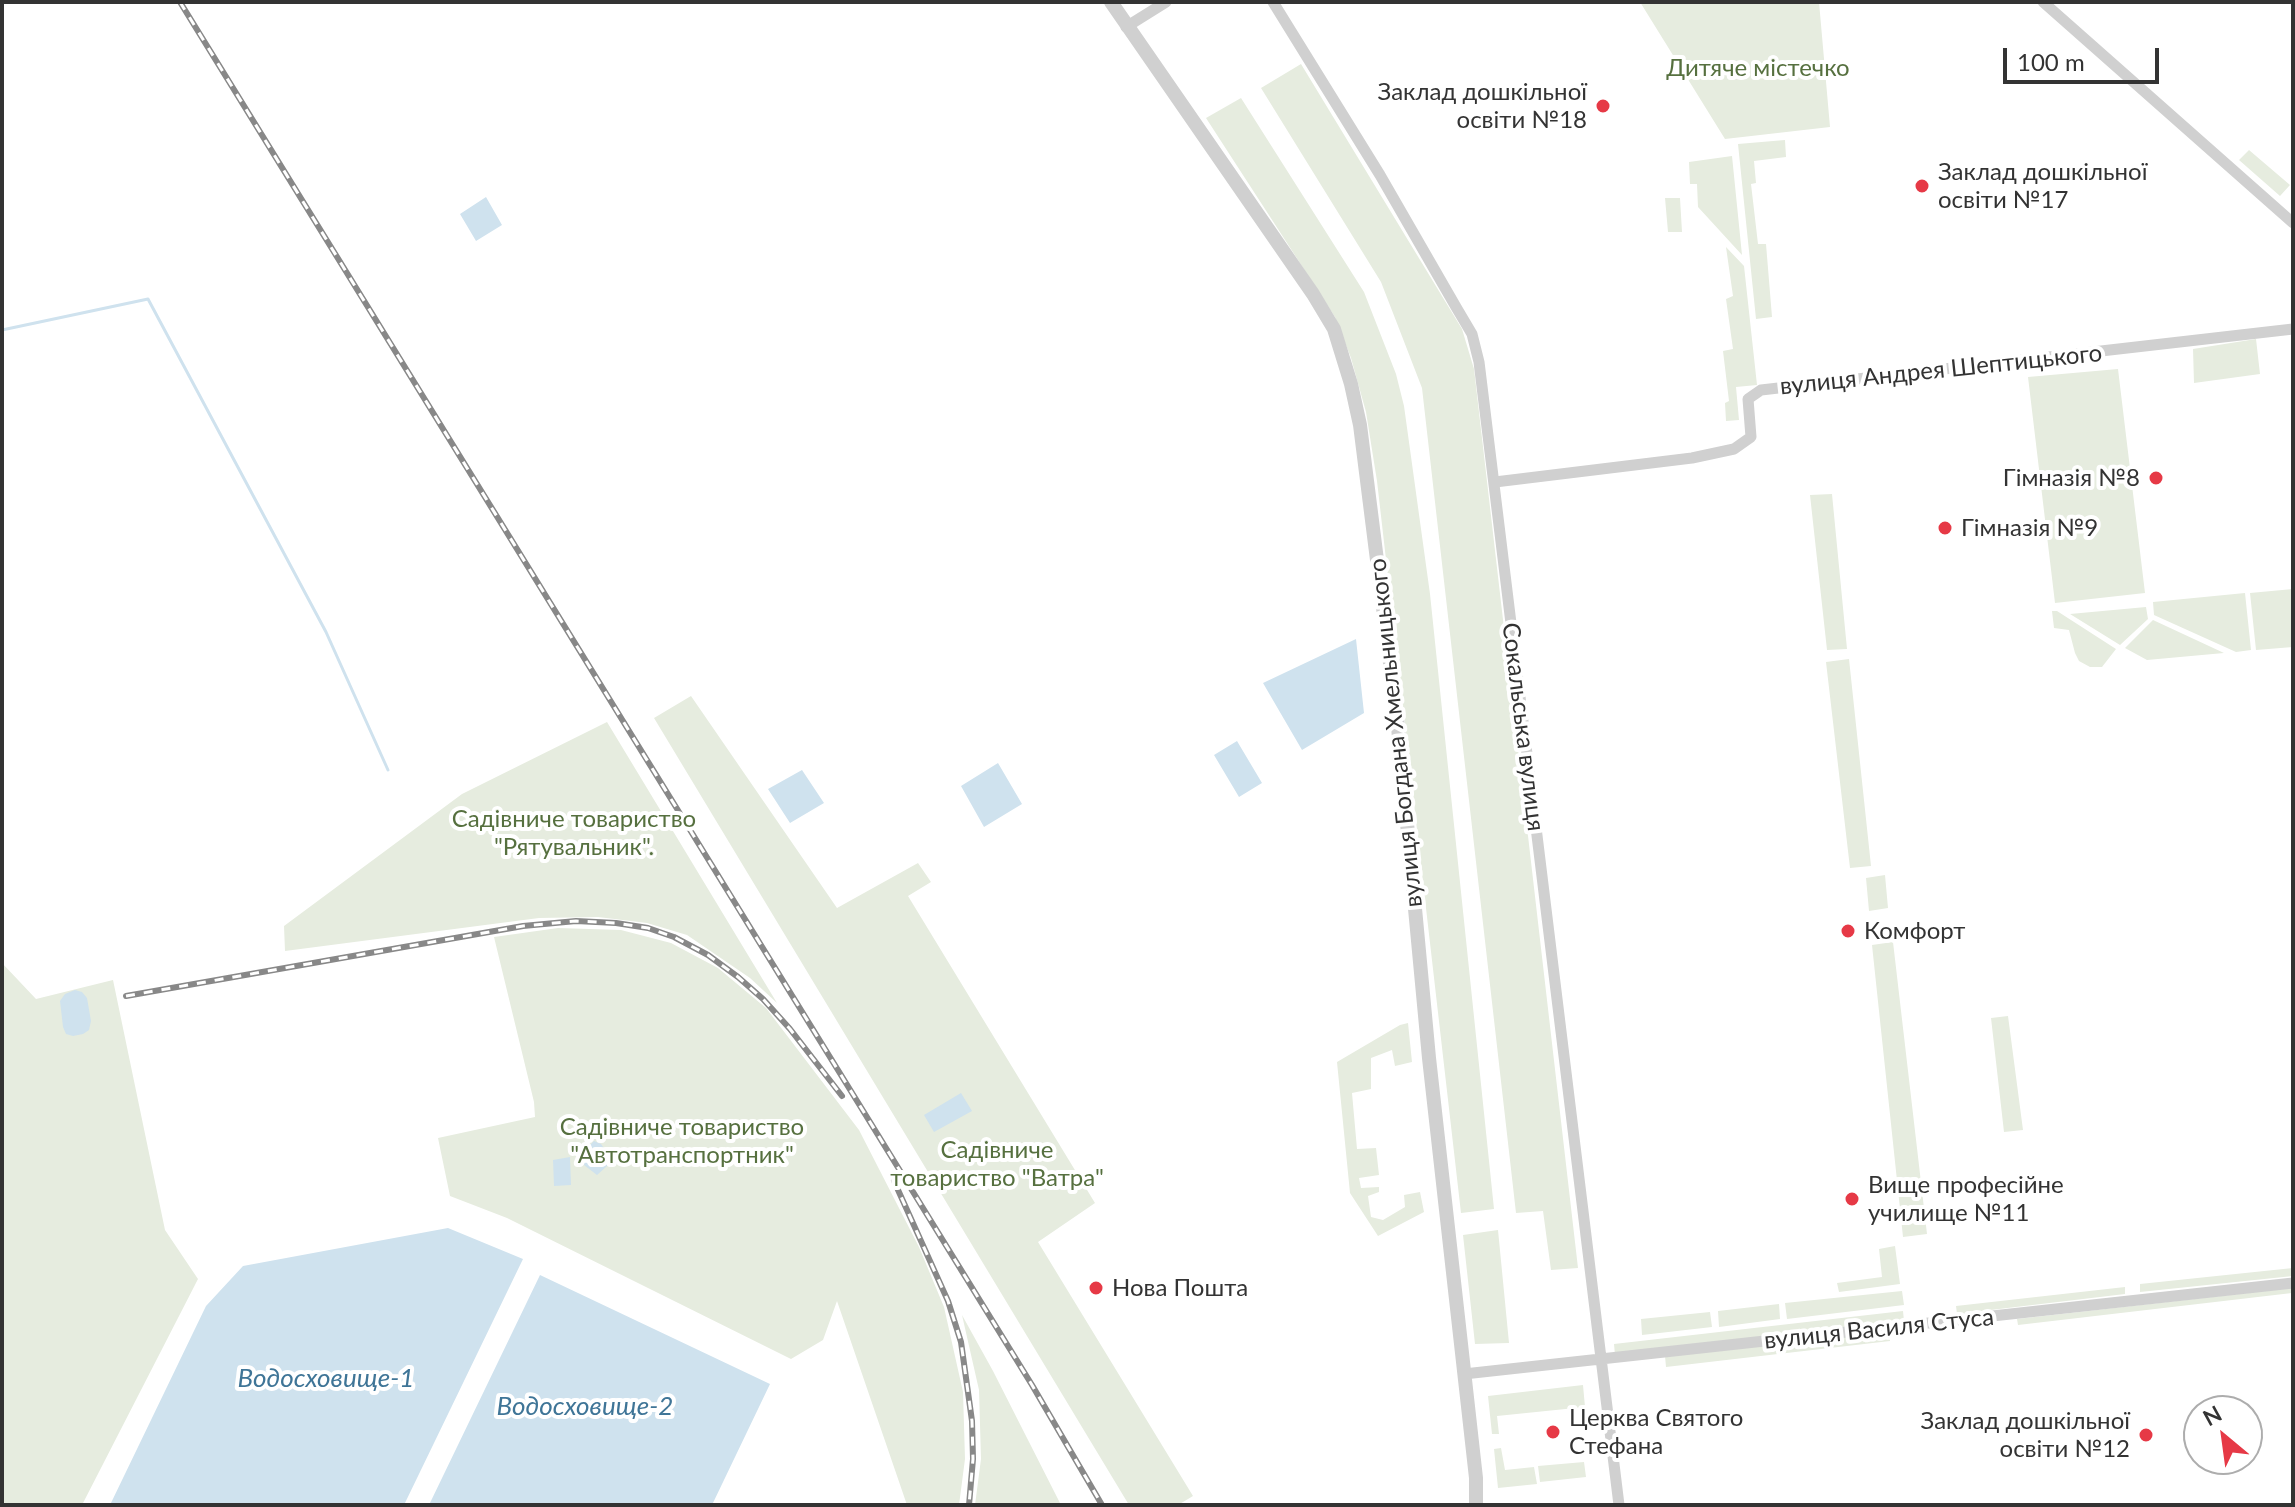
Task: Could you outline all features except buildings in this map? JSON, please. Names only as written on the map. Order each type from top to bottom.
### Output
[{"type":"street","points":[[1126,27],[1166,2]]},
{"type":"street","name":"Сокальська вулиця","points":[[1273,2],[1380,175],[1472,334],[1479,362],[1619,1505]]},
{"type":"street","points":[[2043,2],[2293,223]]},
{"type":"street","name":"вулиця Богдана Хмельницького","points":[[1112,4],[1313,294],[1334,329],[1351,384],[1360,425],[1398,727],[1432,1089],[1476,1478],[1476,1505]]},
{"type":"street","name":"вулиця Андрея Шептицького","points":[[1495,482],[1692,458],[1734,449],[1751,437],[1748,399],[1761,390],[2293,329]]},
{"type":"street","name":"вулиця Василя Стуса","points":[[1464,1374],[2293,1283]]},
{"type":"green space","name":"Дитяче містечко","points":[[1640,2],[1819,2],[1830,127],[1725,139]]},
{"type":"green space","points":[[1301,64],[1462,329],[1474,369],[1578,1268],[1551,1270],[1543,1211],[1516,1213],[1422,388],[1381,282],[1261,88]]},
{"type":"green space","points":[[1241,98],[1364,292],[1396,374],[1404,406],[1430,594],[1494,1209],[1461,1213],[1377,481],[1366,412],[1351,358],[1335,317],[1206,118]]},
{"type":"green space","points":[[1785,140],[1786,157],[1754,161],[1756,183],[1751,184],[1758,244],[1766,244],[1772,317],[1756,319],[1738,144]]},
{"type":"green space","points":[[2249,150],[2290,185],[2280,196],[2239,160]]},
{"type":"green space","points":[[1732,156],[1742,255],[1698,207],[1697,184],[1690,184],[1689,162]]},
{"type":"green space","points":[[1665,198],[1680,198],[1682,232],[1668,232]]},
{"type":"green space","points":[[1726,247],[1744,266],[1757,385],[1736,387],[1739,420],[1726,421],[1725,403],[1729,401],[1723,351],[1733,349],[1726,299],[1733,296]]},
{"type":"green space","points":[[2256,339],[2260,374],[2194,383],[2193,349]]},
{"type":"green space","points":[[2118,369],[2145,593],[2055,603],[2028,377]]},
{"type":"green space","points":[[1832,494],[1847,649],[1827,650],[1810,495]]},
{"type":"green space","points":[[2293,589],[2293,647],[2256,650],[2250,593]]},
{"type":"green space","points":[[2245,593],[2251,650],[2236,652],[2154,615],[2153,602]]},
{"type":"green space","points":[[2146,607],[2148,619],[2120,645],[2070,614]]},
{"type":"green space","points":[[2052,611],[2057,611],[2116,649],[2102,667],[2090,667],[2079,661],[2069,630],[2054,628]]},
{"type":"green space","points":[[2153,620],[2224,653],[2147,660],[2125,648]]},
{"type":"green space","points":[[1849,659],[1871,866],[1850,868],[1826,662]]},
{"type":"green space","name":"Садівниче товариство \"Ватра\"","points":[[691,696],[837,908],[918,863],[931,882],[908,896],[1095,1203],[1038,1242],[1193,1496],[1178,1505],[1129,1505],[654,718]]},
{"type":"green space","name":"Садівниче товариство \"Рятувальник\".","points":[[607,722],[777,1003],[750,978],[687,935],[647,923],[598,917],[539,918],[285,951],[284,926],[462,794]]},
{"type":"green space","points":[[1885,875],[1888,908],[1869,911],[1866,878]]},
{"type":"green space","name":"Садівниче товариство \"Автотранспортник\"","points":[[558,928],[621,930],[671,943],[718,968],[766,1008],[859,1130],[919,1247],[944,1307],[963,1392],[965,1459],[959,1505],[907,1505],[837,1301],[823,1340],[791,1359],[507,1218],[450,1196],[438,1138],[535,1117],[494,937]]},
{"type":"green space","points":[[1893,942],[1927,1234],[1903,1237],[1872,945]]},
{"type":"green space","points":[[2,963],[36,999],[113,980],[165,1230],[198,1279],[82,1505],[2,1505]]},
{"type":"green space","points":[[2008,1016],[2023,1130],[2004,1132],[1991,1018]]},
{"type":"green space","points":[[1408,1023],[1412,1062],[1395,1066],[1392,1050],[1371,1058],[1371,1089],[1352,1093],[1357,1149],[1376,1148],[1379,1175],[1359,1178],[1361,1188],[1379,1187],[1379,1192],[1368,1196],[1371,1217],[1383,1220],[1405,1207],[1404,1195],[1420,1192],[1424,1212],[1378,1236],[1350,1193],[1337,1062]]},
{"type":"green space","points":[[1498,1230],[1509,1343],[1475,1344],[1463,1235]]},
{"type":"green space","points":[[1895,1246],[1900,1284],[1839,1292],[1837,1283],[1882,1277],[1879,1249]]},
{"type":"green space","points":[[2293,1268],[2293,1276],[2140,1292],[2140,1284]]},
{"type":"green space","points":[[2125,1287],[2125,1294],[1957,1314],[1956,1306]]},
{"type":"green space","points":[[2292,1288],[2292,1293],[2018,1325],[2017,1319]]},
{"type":"green space","points":[[1902,1291],[1904,1305],[1787,1319],[1785,1303]]},
{"type":"green space","points":[[1779,1304],[1780,1319],[1719,1327],[1718,1311]]},
{"type":"green space","points":[[1903,1311],[1904,1321],[1615,1355],[1614,1344]]},
{"type":"green space","points":[[1710,1312],[1712,1327],[1642,1335],[1641,1319]]},
{"type":"green space","points":[[962,1315],[1061,1505],[975,1505],[981,1459],[979,1390]]},
{"type":"green space","points":[[1889,1331],[1890,1341],[1666,1367],[1665,1356]]},
{"type":"green space","points":[[1583,1385],[1585,1407],[1497,1416],[1499,1434],[1492,1434],[1488,1396]]},
{"type":"green space","points":[[1501,1448],[1505,1470],[1534,1467],[1537,1484],[1498,1488],[1494,1449]]},
{"type":"green space","points":[[1584,1462],[1586,1477],[1540,1482],[1538,1466]]},
{"type":"water","points":[[486,197],[502,225],[476,241],[460,214]]},
{"type":"water","points":[[1356,639],[1364,713],[1302,750],[1263,683]]},
{"type":"water","points":[[1237,741],[1262,783],[1239,797],[1214,755]]},
{"type":"water","points":[[998,763],[1022,804],[984,827],[961,786]]},
{"type":"water","points":[[802,770],[824,803],[790,823],[768,789]]},
{"type":"water","points":[[75,990],[87,998],[91,1021],[89,1030],[73,1036],[66,1034],[63,1027],[60,1001],[65,994]]},
{"type":"water","points":[[961,1093],[972,1111],[934,1132],[924,1115]]},
{"type":"water","points":[[594,1141],[601,1144],[608,1154],[607,1166],[597,1175],[584,1165],[587,1148]]},
{"type":"water","points":[[570,1157],[571,1185],[554,1186],[553,1160]]},
{"type":"water","name":"Водосховище-1","points":[[448,1228],[523,1259],[404,1505],[110,1505],[206,1306],[243,1266]]},
{"type":"water","name":"Водосховище-2","points":[[540,1275],[770,1384],[712,1505],[429,1505]]},
{"type":"waterway","points":[[2,330],[148,299],[326,632],[388,770]]},
{"type":"railway","points":[[180,2],[1032,1385],[1102,1505]]},
{"type":"railway","points":[[126,996],[523,926],[576,921],[616,923],[648,928],[674,937],[708,955],[738,977],[790,1029],[842,1096]]},
{"type":"railway","points":[[894,1181],[948,1301],[961,1342],[972,1421],[969,1505]]},
{"type":"place","name":"Заклад дошкільної освіти №18","points":[[1603,106]]},
{"type":"place","name":"Заклад дошкільної освіти №17","points":[[1922,186]]},
{"type":"place","name":"Гімназія №8","points":[[2156,478]]},
{"type":"place","name":"Гімназія №9","points":[[1945,528]]},
{"type":"place","name":"Комфорт","points":[[1848,931]]},
{"type":"place","name":"Вище професійне училище №11","points":[[1852,1199]]},
{"type":"place","name":"Нова Пошта","points":[[1096,1288]]},
{"type":"place","name":"Церква Святого Стефана","points":[[1553,1432]]},
{"type":"place","name":"Заклад дошкільної освіти №12","points":[[2146,1435]]}]
